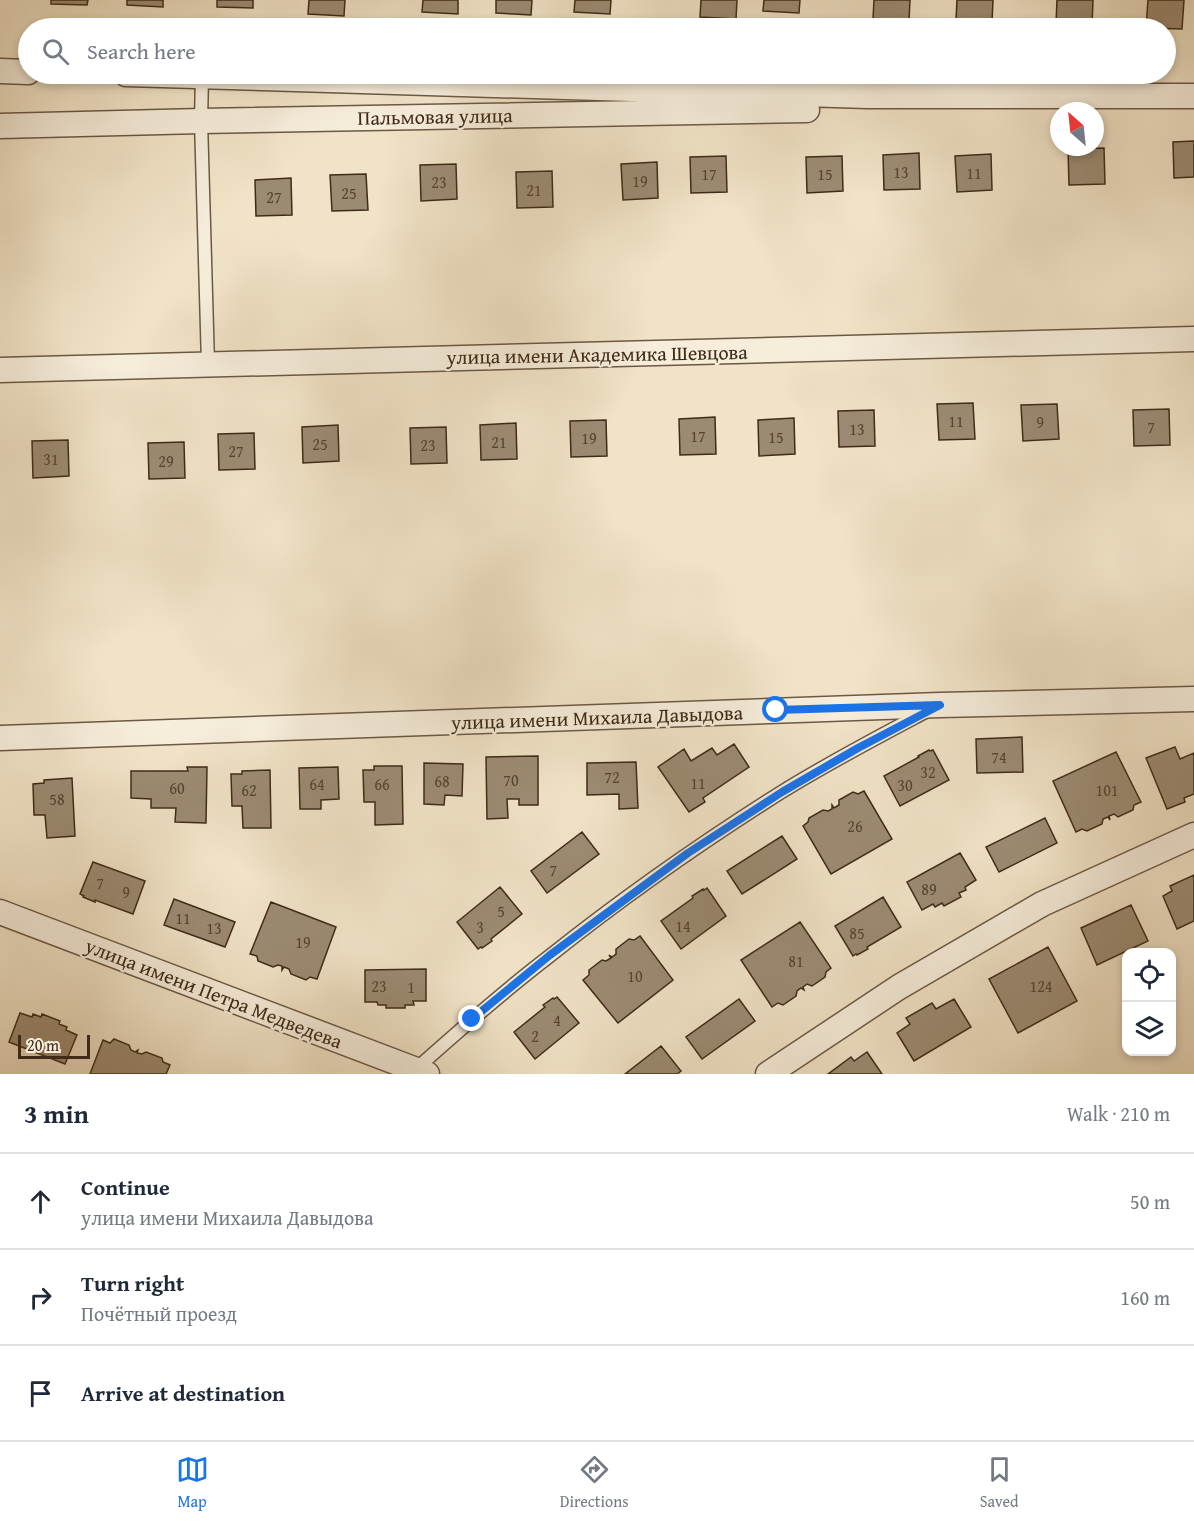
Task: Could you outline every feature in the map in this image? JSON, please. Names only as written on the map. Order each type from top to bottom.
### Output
[{"type":"street","points":[[0,71],[18,72]]},
{"type":"street","name":"Пальмовая улица","points":[[487,84],[868,96],[1194,96]]},
{"type":"street","name":"Пальмовая улица","points":[[0,126],[836,109],[868,96]]},
{"type":"street","name":"улица имени Академика Шевцова","points":[[0,369],[1194,339]]},
{"type":"street","name":"улица имени Михаила Давыдова","points":[[0,738],[940,705],[1194,699]]},
{"type":"street","points":[[768,1074],[899,987],[1042,904],[1194,835]]},
{"type":"street","name":"улица имени Петра Медведева","points":[[0,912],[422,1072]]},
{"type":"lane","points":[[202,84],[208,364]]},
{"type":"lane","points":[[422,1072],[472,1019],[550,955],[688,853],[782,792],[858,748],[940,705]]},
{"type":"building","points":[[51,0],[88,0],[87,5],[51,4]]},
{"type":"building","points":[[127,0],[163,0],[163,7],[127,5]]},
{"type":"building","points":[[217,0],[253,0],[253,8],[217,7]]},
{"type":"building","points":[[309,0],[345,0],[344,16],[308,14]]},
{"type":"building","points":[[423,0],[458,0],[458,14],[422,12]]},
{"type":"building","points":[[496,0],[532,0],[531,15],[496,13]]},
{"type":"building","points":[[575,0],[611,0],[610,14],[574,12]]},
{"type":"building","points":[[701,0],[737,0],[736,18],[700,17]]},
{"type":"building","points":[[764,0],[800,0],[799,13],[763,11]]},
{"type":"building","points":[[874,0],[910,0],[909,18],[873,18]]},
{"type":"building","points":[[957,0],[993,0],[992,18],[956,18]]},
{"type":"building","points":[[1057,0],[1093,0],[1092,18],[1056,18]]},
{"type":"building","points":[[1148,0],[1184,0],[1182,29],[1176,29],[1176,18],[1147,18]]},
{"type":"building","points":[[1194,141],[1194,177],[1174,178],[1173,142]]},
{"type":"building","points":[[1104,148],[1105,184],[1069,185],[1068,156],[1104,156]]},
{"type":"building","points":[[919,153],[920,189],[884,190],[883,155]]},
{"type":"building","points":[[991,154],[992,190],[957,192],[955,156]]},
{"type":"building","points":[[726,156],[727,192],[691,193],[690,157]]},
{"type":"building","points":[[842,156],[843,191],[807,193],[806,157]]},
{"type":"building","points":[[657,162],[658,198],[623,200],[621,164]]},
{"type":"building","points":[[456,164],[457,199],[421,201],[420,165]]},
{"type":"building","points":[[552,171],[553,207],[517,208],[516,172]]},
{"type":"building","points":[[366,174],[368,210],[332,211],[330,175]]},
{"type":"building","points":[[291,178],[292,215],[256,216],[255,180]]},
{"type":"building","points":[[973,403],[975,439],[939,440],[937,404]]},
{"type":"building","points":[[1057,404],[1059,439],[1023,441],[1021,405]]},
{"type":"building","points":[[1169,409],[1170,445],[1134,446],[1133,410]]},
{"type":"building","points":[[874,410],[875,446],[839,447],[838,411]]},
{"type":"building","points":[[715,417],[716,454],[680,455],[679,419]]},
{"type":"building","points":[[794,418],[795,454],[759,456],[758,420]]},
{"type":"building","points":[[606,420],[607,456],[571,457],[570,421]]},
{"type":"building","points":[[516,423],[517,459],[481,460],[480,425]]},
{"type":"building","points":[[338,425],[339,461],[303,463],[302,427]]},
{"type":"building","points":[[446,427],[447,463],[411,464],[410,428]]},
{"type":"building","points":[[254,433],[255,469],[219,470],[218,434]]},
{"type":"building","points":[[68,440],[69,476],[33,478],[32,441]]},
{"type":"building","points":[[184,442],[185,478],[149,479],[148,443]]},
{"type":"building","points":[[1022,737],[1023,772],[977,773],[976,739]]},
{"type":"building","points":[[734,744],[749,767],[703,798],[705,802],[689,812],[658,767],[684,749],[691,761],[712,748],[717,755]]},
{"type":"building","points":[[1175,747],[1180,759],[1194,753],[1194,794],[1184,798],[1185,802],[1167,809],[1146,758]]},
{"type":"building","points":[[929,750],[933,750],[949,780],[900,806],[884,776]]},
{"type":"building","points":[[1116,752],[1141,802],[1134,805],[1133,810],[1118,817],[1114,814],[1109,816],[1110,820],[1108,817],[1103,819],[1102,824],[1087,831],[1082,829],[1076,832],[1053,781]]},
{"type":"building","points":[[538,756],[538,805],[519,805],[519,799],[507,799],[508,818],[487,819],[486,757]]},
{"type":"building","points":[[636,762],[638,808],[619,809],[619,794],[587,795],[587,763]]},
{"type":"building","points":[[424,763],[463,764],[462,796],[445,795],[444,805],[424,804]]},
{"type":"building","points":[[374,766],[402,766],[403,824],[375,825],[375,802],[364,802],[363,770],[374,770]]},
{"type":"building","points":[[187,767],[207,767],[206,823],[175,822],[176,808],[151,808],[151,799],[131,798],[131,771],[188,771]]},
{"type":"building","points":[[338,767],[339,799],[321,800],[321,809],[300,809],[299,768]]},
{"type":"building","points":[[270,770],[271,828],[243,828],[242,806],[232,806],[231,774],[242,774],[242,771]]},
{"type":"building","points":[[72,778],[75,836],[47,838],[45,815],[34,815],[33,784],[44,783],[44,780]]},
{"type":"building","points":[[864,791],[892,839],[831,874],[803,826],[809,818],[823,810],[832,809],[832,805],[834,808],[839,805],[839,800],[853,792],[858,794]]},
{"type":"building","points":[[1045,818],[1057,843],[999,872],[986,847]]},
{"type":"building","points":[[582,832],[599,854],[547,893],[531,871]]},
{"type":"building","points":[[782,836],[797,859],[742,894],[727,871]]},
{"type":"building","points":[[960,853],[976,880],[965,887],[966,890],[959,893],[961,897],[944,906],[942,903],[935,907],[933,904],[922,910],[907,882]]},
{"type":"building","points":[[93,862],[145,881],[133,914],[95,900],[95,902],[80,894]]},
{"type":"building","points":[[1194,875],[1194,921],[1177,929],[1163,896],[1172,891],[1170,886]]},
{"type":"building","points":[[500,887],[522,914],[491,939],[492,941],[478,949],[457,922]]},
{"type":"building","points":[[707,888],[726,916],[681,949],[661,921],[693,898],[692,896]]},
{"type":"building","points":[[883,897],[901,927],[853,956],[835,926]]},
{"type":"building","points":[[174,899],[235,922],[225,947],[164,925]]},
{"type":"building","points":[[271,902],[336,927],[317,979],[310,977],[306,980],[291,974],[289,969],[284,967],[282,970],[282,966],[273,967],[258,961],[257,956],[250,954]]},
{"type":"building","points":[[1131,905],[1148,941],[1133,948],[1122,948],[1122,953],[1097,965],[1081,928]]},
{"type":"building","points":[[800,922],[831,968],[826,972],[825,977],[812,986],[807,984],[803,987],[804,990],[801,988],[797,991],[796,996],[783,1005],[778,1003],[772,1007],[741,960]]},
{"type":"building","points":[[640,936],[673,980],[618,1023],[583,980],[589,975],[589,970],[602,960],[606,961],[611,958],[609,955],[612,957],[616,954],[616,949],[629,939],[634,940]]},
{"type":"building","points":[[1048,947],[1077,1001],[1018,1033],[989,979]]},
{"type":"building","points":[[426,969],[426,1001],[413,1001],[414,1005],[405,1005],[405,1008],[386,1008],[386,1005],[378,1005],[377,1002],[365,1002],[365,970]]},
{"type":"building","points":[[557,997],[579,1023],[535,1059],[514,1032],[545,1007],[543,1005]]},
{"type":"building","points":[[739,999],[755,1021],[702,1059],[686,1037]]},
{"type":"building","points":[[954,999],[971,1027],[914,1061],[897,1033],[910,1024],[906,1018],[932,1003],[936,1009]]},
{"type":"building","points":[[20,1013],[32,1017],[33,1014],[41,1017],[42,1014],[60,1021],[59,1024],[67,1027],[66,1030],[77,1035],[65,1064],[9,1042]]},
{"type":"building","points":[[114,1039],[129,1045],[135,1052],[138,1050],[137,1053],[146,1052],[162,1058],[163,1062],[170,1065],[166,1074],[90,1074],[103,1040],[110,1043]]},
{"type":"building","points":[[661,1046],[681,1071],[677,1074],[625,1074]]},
{"type":"building","points":[[867,1052],[882,1074],[828,1074],[851,1057],[854,1061]]},
{"type":"route","points":[[472,1019],[550,955],[688,853],[782,792],[858,748],[940,705],[776,710]]}]
